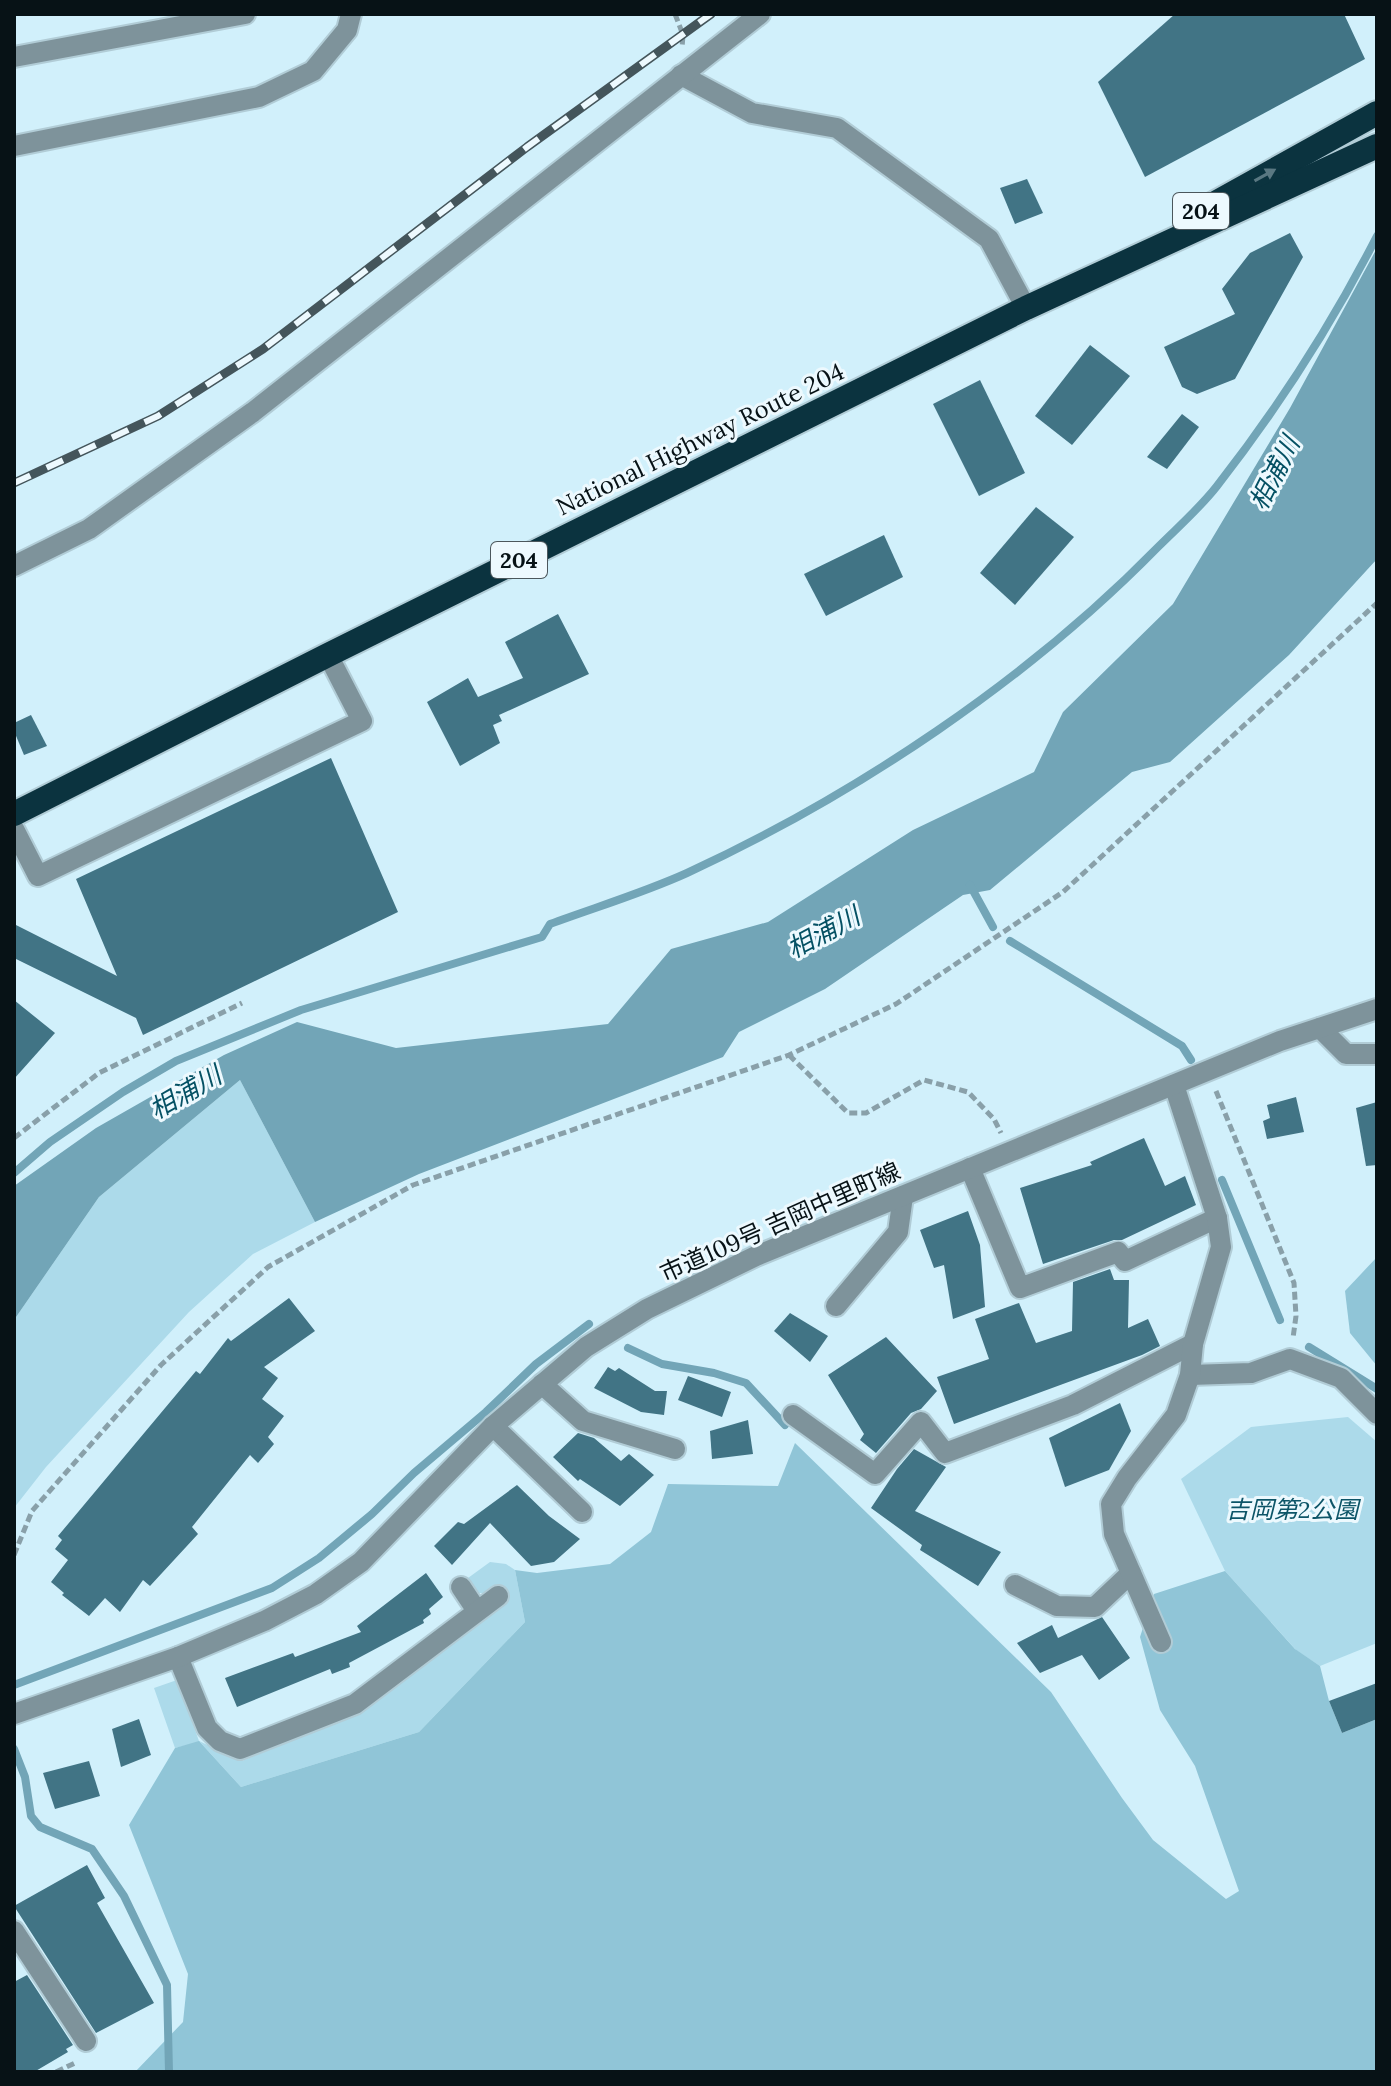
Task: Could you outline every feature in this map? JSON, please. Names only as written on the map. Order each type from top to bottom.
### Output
[{"type":"highway","name":"National Highway Route 204","points":[[1026,308],[1377,113]]},
{"type":"highway","name":"National Highway Route 204","points":[[14,814],[1026,308],[1377,146]]},
{"type":"street","points":[[14,57],[245,14]]},
{"type":"street","points":[[14,146],[259,97],[313,71],[347,30],[351,14]]},
{"type":"street","points":[[14,566],[89,529],[253,412],[760,14]]},
{"type":"street","points":[[681,75],[752,113],[837,128],[989,239],[1026,308]]},
{"type":"street","points":[[14,829],[38,876],[362,721],[328,655]]},
{"type":"street","name":"市道109号 吉岡中里町線","points":[[14,1714],[178,1657],[264,1621],[316,1594],[361,1562],[493,1426],[586,1347],[647,1309],[756,1256],[970,1168],[1174,1085],[1377,1009]]},
{"type":"street","points":[[1320,1028],[1346,1054],[1377,1054]]},
{"type":"street","points":[[1161,1642],[1114,1534],[1111,1504],[1127,1478],[1176,1415],[1190,1375],[1193,1344],[1221,1247],[1217,1218],[1174,1085]]},
{"type":"street","points":[[970,1168],[1020,1288],[1118,1252],[1125,1261],[1217,1218]]},
{"type":"street","points":[[836,1306],[898,1232],[903,1196]]},
{"type":"street","points":[[793,1415],[875,1474],[921,1422],[945,1453],[1073,1405],[1193,1344]]},
{"type":"street","points":[[1190,1375],[1251,1373],[1290,1359],[1341,1378],[1377,1414]]},
{"type":"street","points":[[542,1384],[583,1421],[675,1449]]},
{"type":"street","points":[[493,1426],[582,1512]]},
{"type":"street","points":[[1015,1585],[1057,1606],[1095,1607],[1131,1573]]},
{"type":"street","points":[[461,1587],[477,1611]]},
{"type":"street","points":[[178,1657],[207,1728],[220,1741],[240,1749],[355,1704],[498,1596]]},
{"type":"street","points":[[14,1931],[86,2041]]},
{"type":"path","points":[[14,1555],[32,1511],[161,1365],[268,1267],[413,1185],[789,1055],[896,1004],[1063,892],[1377,603]]},
{"type":"path","points":[[14,1138],[99,1073],[242,1003]]},
{"type":"path","points":[[789,1055],[848,1113],[866,1113],[924,1080],[968,1092],[994,1119],[1011,1152]]},
{"type":"path","points":[[1208,1072],[1294,1283],[1296,1316],[1290,1359]]},
{"type":"green space","points":[[240,1080],[315,1222],[253,1254],[189,1312],[46,1467],[14,1508],[14,1320],[99,1197]]},
{"type":"green space","name":"吉岡第2公園","points":[[1348,1417],[1377,1442],[1377,1643],[1320,1666],[1297,1651],[1225,1571],[1181,1479],[1251,1427]]},
{"type":"green space","points":[[490,1562],[506,1564],[515,1570],[525,1622],[419,1732],[241,1787],[200,1742],[175,1748],[154,1688],[177,1680],[199,1741],[242,1761],[357,1714],[502,1604],[492,1586],[484,1593],[478,1593],[468,1578]]},
{"type":"shaded area","points":[[1377,1257],[1377,1366],[1350,1333],[1345,1291]]},
{"type":"shaded area","points":[[795,1443],[1051,1692],[1153,1840],[1226,1899],[1239,1891],[1195,1766],[1160,1710],[1140,1637],[1154,1594],[1225,1571],[1295,1649],[1320,1666],[1342,1733],[1377,1719],[1377,2072],[135,2072],[183,2022],[188,1974],[129,1825],[175,1748],[199,1741],[241,1787],[419,1732],[525,1622],[515,1570],[537,1573],[610,1564],[651,1532],[668,1484],[778,1486]]},
{"type":"water","name":"相浦川","points":[[1377,248],[1377,559],[1289,655],[1170,762],[1132,772],[990,890],[963,895],[825,989],[739,1032],[723,1057],[419,1174],[315,1222],[240,1080],[99,1197],[14,1320],[14,1186],[96,1128],[224,1055],[297,1022],[396,1048],[608,1024],[671,949],[768,922],[913,830],[1034,772],[1063,712],[1173,604],[1290,408]]},
{"type":"building","points":[[1175,14],[1344,14],[1365,59],[1145,177],[1098,82]]},
{"type":"building","points":[[1027,179],[1043,213],[1015,224],[1000,188]]},
{"type":"building","points":[[1290,233],[1303,257],[1235,379],[1197,394],[1182,387],[1164,347],[1235,314],[1222,289],[1250,253]]},
{"type":"building","points":[[1090,345],[1130,376],[1072,445],[1035,416]]},
{"type":"building","points":[[980,380],[1025,473],[979,496],[933,404]]},
{"type":"building","points":[[1182,414],[1199,427],[1167,469],[1147,457]]},
{"type":"building","points":[[1036,507],[1074,537],[1015,605],[980,573]]},
{"type":"building","points":[[884,535],[903,577],[826,616],[804,574]]},
{"type":"building","points":[[558,614],[589,674],[499,715],[502,721],[493,725],[500,743],[460,766],[427,702],[468,678],[478,697],[523,678],[505,642]]},
{"type":"building","points":[[31,715],[47,746],[24,755],[14,723]]},
{"type":"building","points":[[331,758],[398,912],[143,1035],[136,1018],[14,958],[14,924],[117,976],[76,879]]},
{"type":"building","points":[[14,1000],[55,1033],[14,1079]]},
{"type":"building","points":[[1296,1097],[1304,1132],[1267,1139],[1263,1121],[1270,1118],[1267,1105]]},
{"type":"building","points":[[1377,1102],[1377,1165],[1366,1166],[1356,1108]]},
{"type":"building","points":[[1144,1138],[1165,1186],[1185,1176],[1196,1205],[1122,1240],[1043,1264],[1020,1188],[1092,1165],[1090,1162]]},
{"type":"building","points":[[968,1211],[980,1245],[985,1307],[953,1319],[944,1265],[934,1268],[920,1230]]},
{"type":"building","points":[[1110,1269],[1114,1280],[1129,1280],[1128,1328],[1148,1319],[1160,1346],[954,1424],[937,1377],[989,1359],[975,1319],[1019,1303],[1036,1343],[1072,1331],[1073,1282]]},
{"type":"building","points":[[289,1298],[315,1331],[264,1367],[278,1378],[262,1399],[284,1416],[268,1437],[274,1444],[258,1463],[250,1455],[192,1527],[198,1534],[150,1586],[143,1580],[120,1612],[105,1598],[89,1616],[51,1582],[68,1560],[55,1549],[62,1540],[58,1536],[196,1371],[200,1374],[228,1338],[231,1341]]},
{"type":"building","points":[[790,1313],[828,1336],[810,1362],[774,1331]]},
{"type":"building","points":[[886,1337],[937,1391],[921,1409],[911,1413],[876,1453],[860,1440],[864,1434],[828,1375]]},
{"type":"building","points":[[608,1367],[615,1371],[619,1368],[655,1391],[667,1391],[664,1415],[641,1412],[594,1388]]},
{"type":"building","points":[[688,1376],[731,1392],[722,1417],[678,1400]]},
{"type":"building","points":[[1120,1403],[1131,1431],[1109,1470],[1065,1487],[1049,1438]]},
{"type":"building","points":[[748,1420],[753,1454],[712,1459],[710,1431]]},
{"type":"building","points":[[578,1433],[594,1438],[621,1461],[629,1454],[654,1475],[620,1506],[580,1479],[578,1481],[553,1457]]},
{"type":"building","points":[[914,1449],[946,1467],[915,1511],[1001,1552],[978,1586],[920,1550],[922,1545],[871,1508]]},
{"type":"building","points":[[517,1485],[549,1516],[580,1539],[554,1562],[531,1566],[490,1523],[452,1565],[434,1546],[458,1522],[464,1524]]},
{"type":"building","points":[[426,1573],[443,1597],[429,1609],[431,1614],[423,1620],[424,1623],[349,1663],[350,1667],[332,1674],[330,1669],[237,1707],[225,1678],[293,1653],[295,1657],[361,1632],[357,1626]]},
{"type":"building","points":[[1102,1617],[1130,1658],[1099,1680],[1082,1655],[1040,1673],[1017,1643],[1052,1625],[1058,1638]]},
{"type":"building","points":[[1377,1683],[1377,1719],[1342,1733],[1329,1701]]},
{"type":"building","points":[[139,1719],[151,1755],[121,1767],[112,1729]]},
{"type":"building","points":[[89,1761],[100,1796],[55,1809],[43,1773]]},
{"type":"building","points":[[87,1865],[105,1898],[97,1903],[154,2003],[96,2033],[14,1906]]},
{"type":"building","points":[[27,1975],[73,2045],[66,2049],[68,2052],[34,2072],[14,2072],[14,1982]]},
{"type":"waterway","name":"相浦川","points":[[14,1173],[50,1142],[123,1092],[176,1061],[301,1010],[542,937],[550,924],[670,880],[750,842],[814,808],[937,731],[1053,643],[1107,596],[1203,502],[1303,365],[1377,236]]},
{"type":"waterway","points":[[970,885],[993,927]]},
{"type":"waterway","points":[[1010,941],[1182,1046],[1191,1060]]},
{"type":"waterway","points":[[1222,1180],[1280,1320]]},
{"type":"waterway","points":[[14,1685],[272,1588],[319,1558],[372,1514],[536,1364],[589,1324]]},
{"type":"waterway","points":[[1309,1347],[1377,1389]]},
{"type":"waterway","points":[[628,1348],[662,1364],[714,1373],[746,1383],[785,1425]]},
{"type":"waterway","points":[[14,1749],[25,1777],[31,1816],[40,1827],[92,1849],[124,1896],[167,1985],[169,2072]]},
{"type":"railway","points":[[14,483],[158,416],[263,349],[527,147],[711,14]]}]
